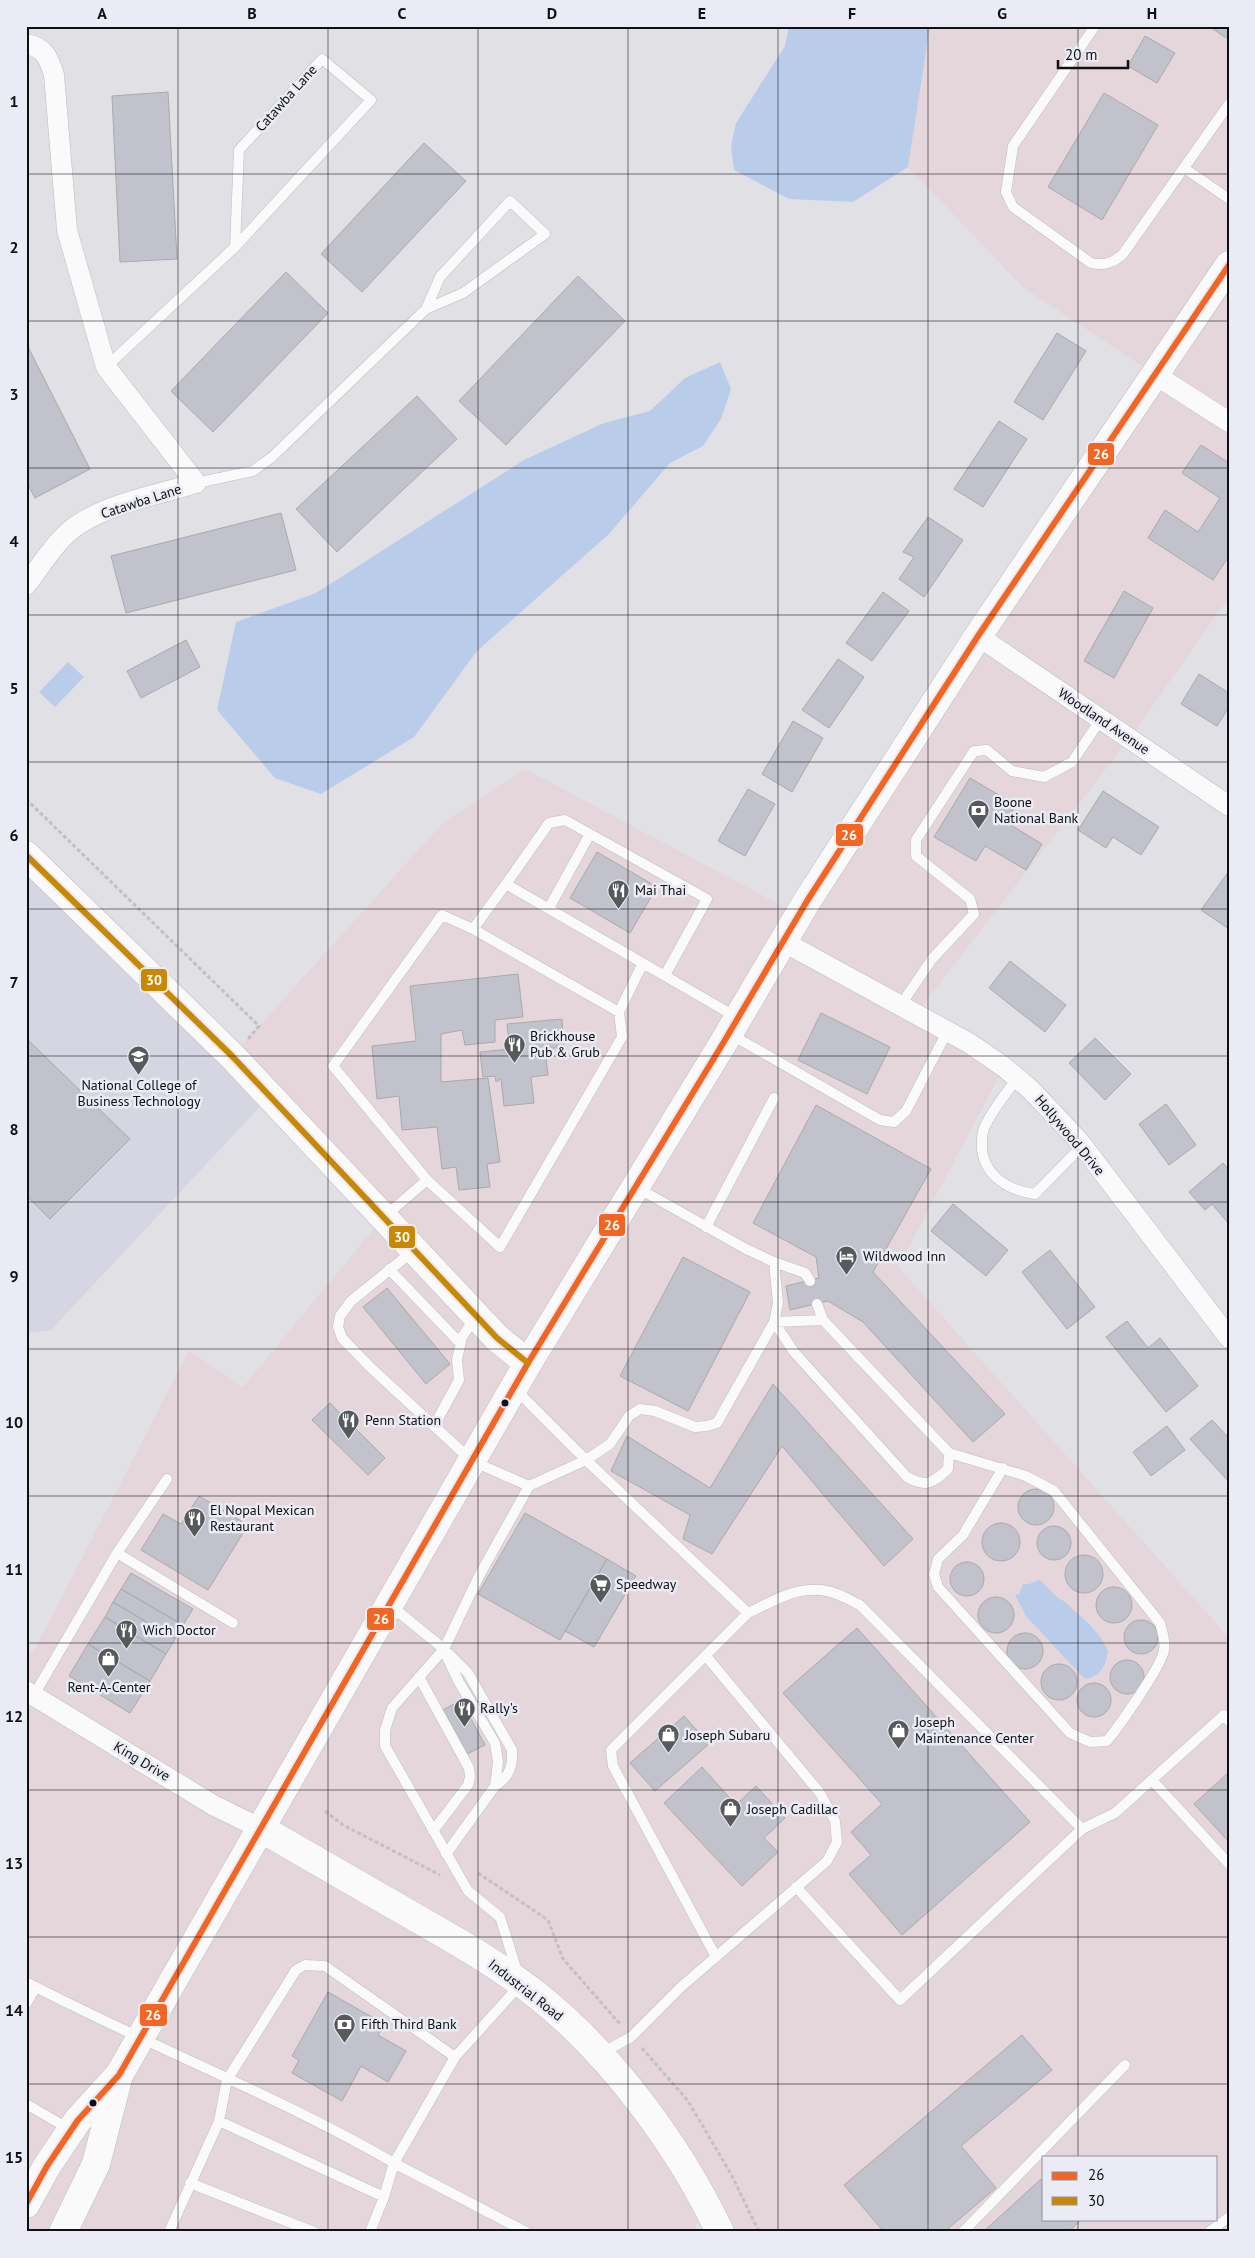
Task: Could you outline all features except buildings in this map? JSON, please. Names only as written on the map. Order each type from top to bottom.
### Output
[{"type":"main road","points":[[26,2204],[47,2166],[71,2130],[119,2075],[528,1363],[734,1026],[807,901],[978,636],[1229,265]]},
{"type":"main road","points":[[26,855],[232,1056],[497,1338],[528,1363]]},
{"type":"main road","name":"Industrial Road","points":[[260,1828],[487,1959],[539,1997],[577,2032],[626,2086],[670,2144],[706,2202],[720,2232]]},
{"type":"main road","points":[[63,2232],[96,2164],[119,2075]]},
{"type":"street","name":"Catawba Lane","points":[[26,44],[40,48],[46,54],[54,75],[67,230],[106,367],[196,483],[107,510],[78,524],[58,544],[26,585]]},
{"type":"street","points":[[1154,374],[1229,422]]},
{"type":"street","name":"Woodland Avenue","points":[[978,636],[1229,806]]},
{"type":"street","name":"Hollywood Drive","points":[[784,942],[969,1043],[1017,1078],[1061,1120],[1229,1338]]},
{"type":"street","name":"King Drive","points":[[30,1693],[213,1805],[260,1828]]},
{"type":"lane","points":[[1095,26],[1013,146],[1007,183],[1008,200],[1013,207],[1091,262],[1100,265],[1109,263],[1123,254],[1229,104]]},
{"type":"lane","name":"Catawba Lane","points":[[106,367],[235,247],[371,100],[322,59],[239,150],[235,247]]},
{"type":"lane","points":[[1184,168],[1229,199]]},
{"type":"lane","name":"Catawba Lane","points":[[196,483],[253,471],[272,457],[426,309],[463,293],[544,234],[510,201],[440,277],[426,309]]},
{"type":"lane","points":[[900,1006],[932,959],[974,914],[970,899],[916,856],[916,840],[974,752],[987,750],[1012,771],[1044,777],[1072,762],[1100,719]]},
{"type":"lane","points":[[473,929],[549,823],[565,820],[707,899],[664,975]]},
{"type":"lane","points":[[549,908],[590,834]]},
{"type":"lane","points":[[506,884],[664,975],[796,1073],[880,1120],[894,1122],[906,1112],[948,1032]]},
{"type":"lane","points":[[619,1012],[473,929],[442,916],[333,1066],[427,1180],[500,1246],[622,1037],[619,1012],[644,963]]},
{"type":"lane","points":[[1017,1078],[984,1128],[982,1138],[983,1158],[992,1175],[1018,1192],[1036,1194],[1082,1146]]},
{"type":"lane","points":[[706,1227],[774,1098]]},
{"type":"lane","points":[[383,1218],[427,1180]]},
{"type":"lane","points":[[636,1187],[746,1249],[805,1273],[810,1280]]},
{"type":"lane","points":[[414,1250],[351,1301],[340,1316],[338,1327],[342,1338],[369,1366],[472,1461],[529,1486]]},
{"type":"lane","points":[[370,2232],[384,2197],[394,2163],[455,2057],[521,1984],[500,1917],[468,1892],[384,1746],[385,1730],[392,1708],[444,1649],[478,1576],[529,1486],[586,1460],[610,1444],[629,1416],[640,1409],[655,1411],[695,1427],[717,1423],[774,1322],[778,1303],[774,1262]]},
{"type":"lane","points":[[389,1269],[460,1343]]},
{"type":"lane","points":[[817,1304],[823,1320],[949,1453],[1003,1468],[1026,1476],[1054,1491],[1160,1623],[1164,1650],[1158,1665],[1107,1741],[1090,1742],[1070,1733],[938,1587],[934,1574],[938,1559],[963,1534],[1003,1468]]},
{"type":"lane","points":[[434,1426],[459,1380],[457,1360],[460,1343],[476,1316]]},
{"type":"lane","points":[[774,1322],[823,1320]]},
{"type":"lane","points":[[774,1322],[794,1352],[907,1477],[920,1484],[934,1482],[948,1469],[949,1453]]},
{"type":"lane","points":[[514,1388],[586,1460],[748,1613]]},
{"type":"lane","points":[[30,1693],[117,1553],[167,1479]]},
{"type":"lane","points":[[117,1553],[233,1623]]},
{"type":"lane","points":[[716,1957],[613,1766],[611,1750],[748,1613],[788,1594],[810,1590],[828,1591],[860,1605],[1082,1829]]},
{"type":"lane","points":[[389,1604],[444,1649],[468,1674],[512,1750],[513,1764],[505,1780],[495,1786],[446,1854]]},
{"type":"lane","points":[[444,1649],[459,1682],[495,1743],[498,1762],[495,1786]]},
{"type":"lane","points":[[599,2055],[631,2037],[681,1988],[827,1860],[837,1842],[835,1821],[820,1793],[706,1656]]},
{"type":"lane","points":[[419,1677],[469,1768],[470,1776],[468,1785],[433,1831]]},
{"type":"lane","points":[[796,1887],[900,2000],[1082,1829],[1116,1812],[1226,1718]]},
{"type":"lane","points":[[1152,1780],[1229,1864]]},
{"type":"lane","points":[[169,2232],[219,2121],[227,2080],[296,1970],[305,1965],[325,1966],[455,2057]]},
{"type":"lane","points":[[26,2004],[31,1984],[139,2039],[334,2129],[394,2163],[526,2232]]},
{"type":"lane","points":[[963,2232],[1125,2065]]},
{"type":"lane","points":[[26,2104],[71,2130]]},
{"type":"lane","points":[[219,2121],[384,2197]]},
{"type":"lane","points":[[190,2183],[314,2232]]},
{"type":"lane","points":[[1209,2232],[1229,2217]]},
{"type":"path","points":[[26,798],[259,1026],[232,1056]]},
{"type":"path","points":[[324,1811],[343,1825],[438,1875]]},
{"type":"path","points":[[476,1872],[548,1920],[563,1959],[608,2010]]},
{"type":"path","points":[[649,2057],[688,2101],[732,2174],[759,2232]]},
{"type":"shaded area","points":[[930,26],[1229,26],[1229,597],[1129,739],[916,1014],[1004,1067],[898,1267],[1229,1638],[1229,2232],[720,2232],[706,2203],[693,2232],[26,2232],[26,1652],[32,1655],[189,1351],[243,1387],[383,1218],[232,1056],[443,823],[525,769],[799,915],[1154,374],[1024,288],[908,167]]},
{"type":"shaded area","name":"National College of Business Technology","points":[[26,855],[270,1096],[51,1330],[26,1333]]},
{"type":"water","points":[[789,26],[930,26],[908,167],[853,202],[789,199],[734,170],[731,146],[736,123],[785,46]]},
{"type":"water","points":[[720,362],[731,389],[721,419],[703,446],[670,463],[609,534],[477,651],[414,737],[321,794],[275,778],[217,710],[236,622],[316,593],[524,460],[604,423],[650,411],[685,378]]},
{"type":"water","points":[[68,662],[84,677],[55,707],[39,692]]},
{"type":"water","points":[[1039,1580],[1091,1626],[1101,1638],[1108,1651],[1102,1669],[1091,1678],[1086,1679],[1080,1674],[1026,1616],[1015,1595],[1019,1594],[1023,1584]]},
{"type":"transit line","name":"26","points":[[26,2204],[47,2166],[78,2120],[119,2075],[528,1363],[722,1045],[807,901],[978,636],[1229,265]]},
{"type":"transit line","name":"30","points":[[26,855],[232,1056],[497,1338],[528,1363]]},
{"type":"place","name":"Boone National Bank","points":[[978,829]]},
{"type":"place","name":"Mai Thai","points":[[619,909]]},
{"type":"place","name":"Brickhouse Pub & Grub","points":[[514,1063]]},
{"type":"place","name":"National College of Business Technology","points":[[139,1076]]},
{"type":"place","name":"Wildwood Inn","points":[[847,1275]]},
{"type":"place","name":"Penn Station","points":[[349,1439]]},
{"type":"place","name":"El Nopal Mexican Restaurant","points":[[194,1537]]},
{"type":"place","name":"Speedway","points":[[600,1603]]},
{"type":"place","name":"Wich Doctor","points":[[127,1649]]},
{"type":"place","name":"Rent-A-Center","points":[[109,1678]]},
{"type":"place","name":"Rally's","points":[[464,1727]]},
{"type":"place","name":"Joseph Maintenance Center","points":[[899,1749]]},
{"type":"place","name":"Joseph Subaru","points":[[669,1754]]},
{"type":"place","name":"Joseph Cadillac","points":[[731,1828]]},
{"type":"place","name":"Fifth Third Bank","points":[[345,2043]]}]
